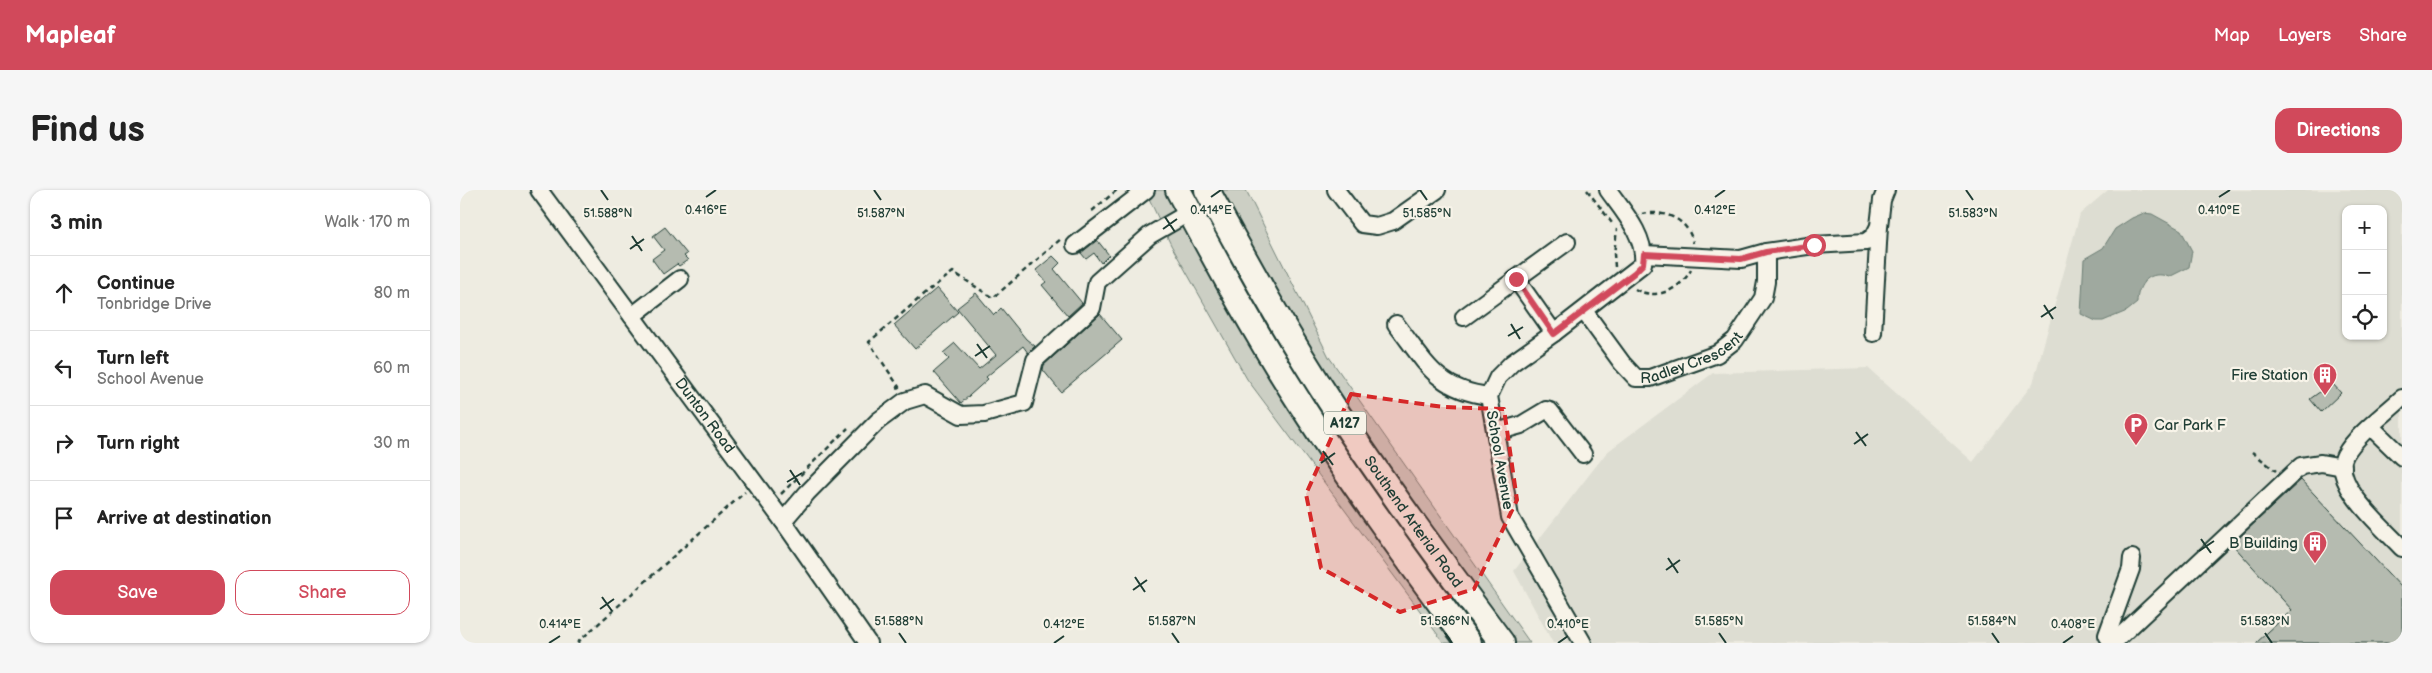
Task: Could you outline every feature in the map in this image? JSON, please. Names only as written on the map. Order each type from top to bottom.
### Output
[{"type":"highway","name":"Southend Arterial Road","points":[[1178,190],[1238,301],[1308,416],[1392,539],[1469,643]]},
{"type":"highway","name":"Southend Arterial Road","points":[[1207,190],[1260,286],[1332,405],[1407,513],[1502,643]]},
{"type":"street","name":"Dunton Road","points":[[539,190],[771,504],[868,643]]},
{"type":"street","points":[[1070,240],[1146,190]]},
{"type":"street","points":[[1336,190],[1362,224],[1377,226],[1393,222],[1437,190]]},
{"type":"street","points":[[1608,190],[1624,226],[1644,254],[1741,259],[1766,252],[1814,245],[1866,242],[1874,236],[1879,226]]},
{"type":"street","points":[[1873,333],[1879,226],[1882,200],[1886,190]]},
{"type":"street","points":[[783,521],[806,493],[855,443],[905,401],[925,395],[961,416],[984,414],[1024,403],[1035,360],[1092,308],[1097,282],[1150,235],[1190,212]]},
{"type":"street","points":[[1464,316],[1567,242]]},
{"type":"street","name":"Radley Crescent","points":[[1584,311],[1622,363],[1636,378],[1650,378],[1665,374],[1718,354],[1735,340],[1763,298],[1766,282],[1766,252]]},
{"type":"street","name":"School Avenue","points":[[1583,643],[1510,517],[1490,396],[1498,377],[1512,362],[1554,334],[1623,281],[1643,264],[1644,254]]},
{"type":"street","points":[[632,316],[680,279]]},
{"type":"street","points":[[1516,279],[1554,334]]},
{"type":"street","points":[[1396,324],[1444,383],[1468,394],[1490,396]]},
{"type":"street","points":[[2402,398],[2352,444],[2344,456],[2343,467],[2345,482],[2351,493],[2402,548]]},
{"type":"street","points":[[1496,432],[1521,425],[1546,410],[1550,411],[1583,454]]},
{"type":"street","points":[[2371,427],[2402,457]]},
{"type":"street","points":[[2132,558],[2131,569],[2107,635],[2113,643],[2299,468],[2321,463],[2343,467]]},
{"type":"path","points":[[1088,216],[1117,190]]},
{"type":"path","points":[[1588,190],[1624,226]]},
{"type":"path","points":[[1655,211],[1678,219],[1692,239],[1695,256],[1694,266],[1680,286],[1667,292],[1653,295],[1644,294],[1623,281],[1614,266],[1624,226],[1641,214],[1655,211]]},
{"type":"path","points":[[891,393],[899,387],[869,342],[928,291],[954,272],[993,298],[1070,240]]},
{"type":"path","points":[[771,504],[854,424]]},
{"type":"path","points":[[2252,452],[2279,473],[2290,463],[2299,468]]},
{"type":"path","points":[[577,643],[755,483]]},
{"type":"highlighted area","points":[[1351,394],[1443,407],[1504,409],[1517,500],[1474,589],[1400,612],[1321,568],[1306,494]]},
{"type":"shaded area","points":[[1145,190],[1246,190],[1329,357],[1530,643],[1444,643],[1247,379],[1171,245]]},
{"type":"shaded area","points":[[2108,190],[2402,190],[2402,643],[1553,643],[1514,571],[1607,452],[1713,373],[1868,368],[1973,462],[2033,383],[2080,214]]},
{"type":"shaded area","points":[[2144,213],[2152,214],[2181,230],[2192,251],[2189,267],[2169,277],[2156,275],[2146,280],[2139,290],[2137,303],[2127,311],[2103,321],[2096,321],[2081,314],[2084,259],[2103,248],[2115,229]]},
{"type":"building","points":[[665,227],[687,254],[684,256],[688,260],[679,266],[677,264],[663,274],[652,259],[664,250],[653,236]]},
{"type":"building","points":[[1097,240],[1109,255],[1101,263],[1094,253],[1086,259],[1081,253]]},
{"type":"building","points":[[1053,256],[1060,263],[1054,269],[1082,303],[1068,316],[1042,285],[1046,282],[1036,270]]},
{"type":"building","points":[[937,288],[958,312],[915,349],[894,325]]},
{"type":"building","points":[[976,293],[994,315],[1001,308],[1026,339],[1035,346],[1028,353],[1023,346],[986,377],[988,379],[961,403],[934,372],[949,359],[943,353],[955,343],[979,369],[996,355],[957,308]]},
{"type":"building","points":[[1100,314],[1122,340],[1061,392],[1043,370],[1044,365]]},
{"type":"building","name":"Fire Station","points":[[2332,383],[2341,393],[2321,412],[2310,399]]},
{"type":"building","name":"B Building","points":[[2301,480],[2402,588],[2402,643],[2256,643],[2292,610],[2232,544]]},
{"type":"place","name":"Fire Station","points":[[2325,396]]},
{"type":"place","name":"Car Park F","points":[[2136,446]]},
{"type":"place","name":"B Building","points":[[2315,564]]},
{"type":"route","points":[[1516,279],[1554,334],[1634,273],[1643,264],[1644,254],[1741,259],[1766,252],[1814,245]]}]
